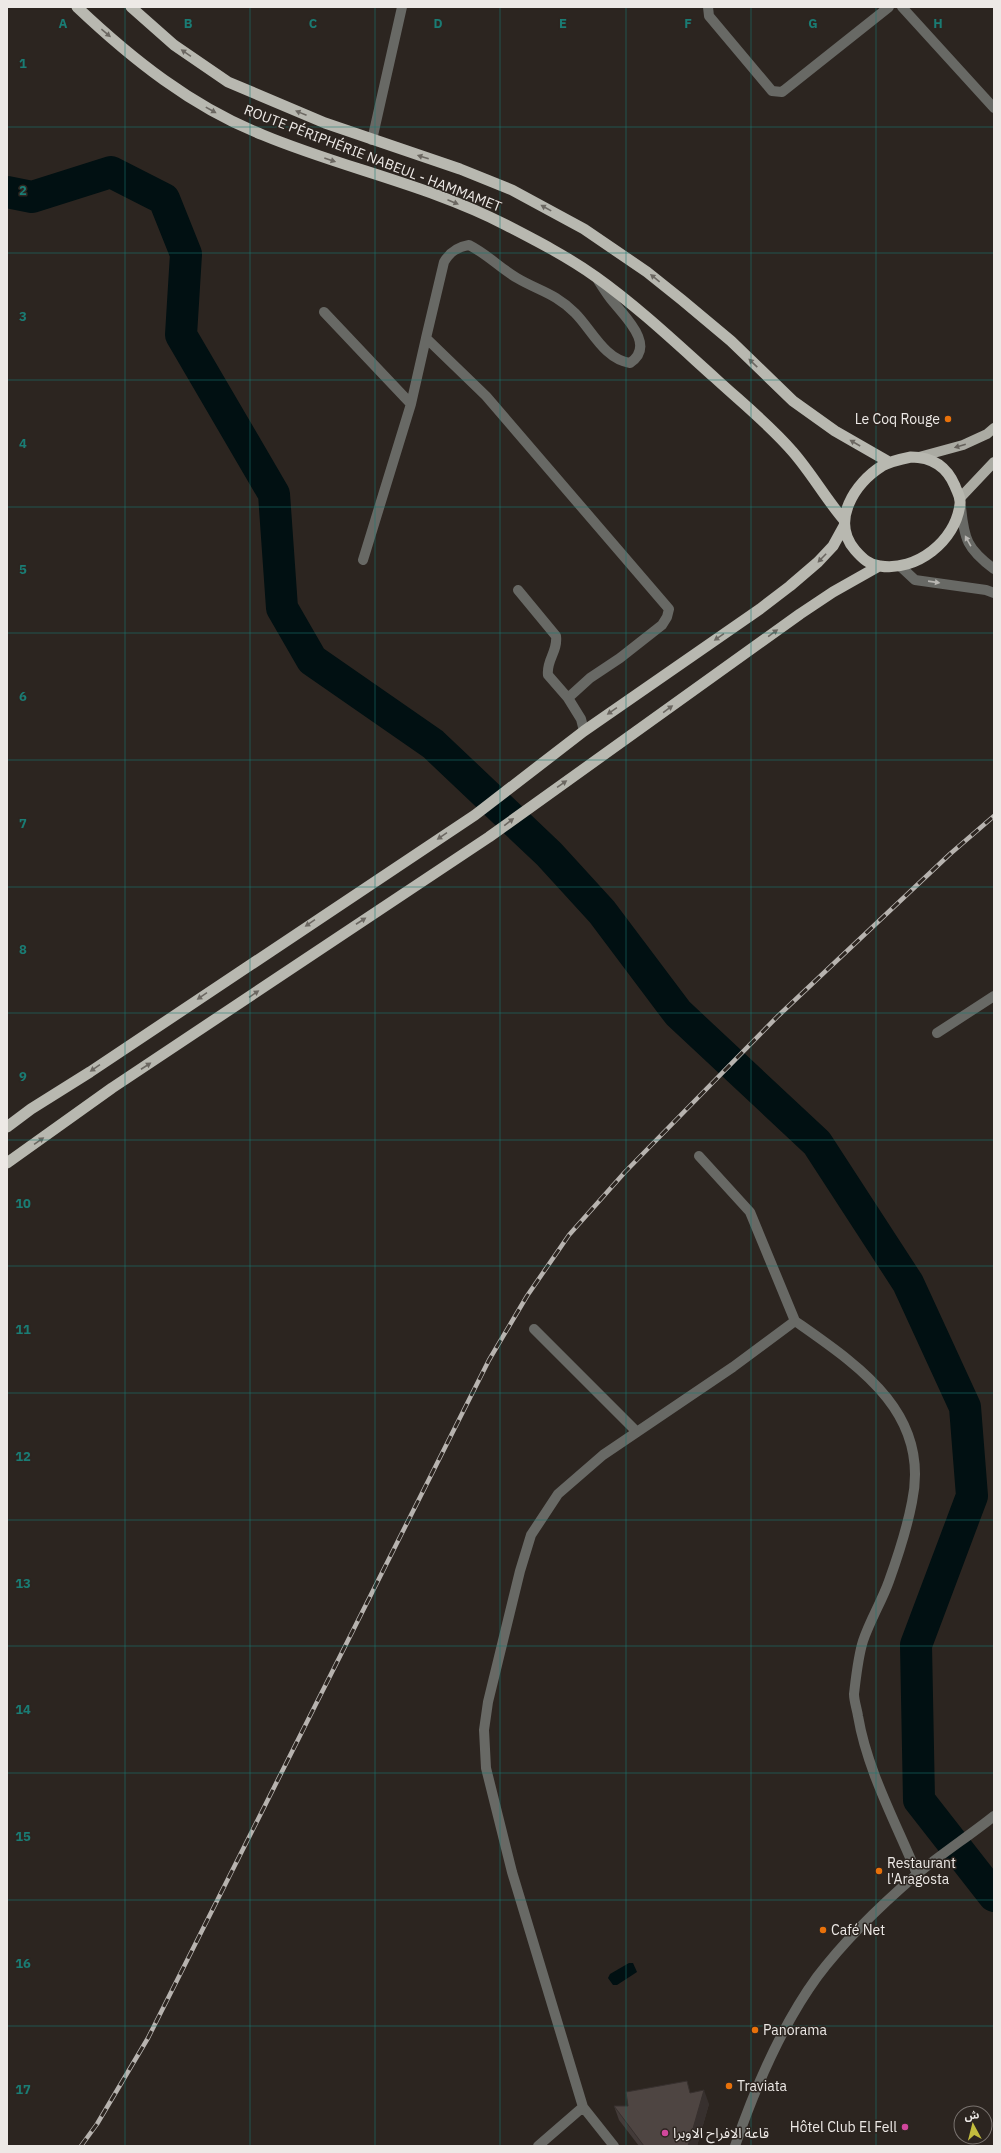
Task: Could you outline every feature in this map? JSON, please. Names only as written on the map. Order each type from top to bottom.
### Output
[{"type":"highway","name":"ROUTE PÉRIPHÉRIE NABEUL - HAMMAMET","points":[[77,7],[150,70],[209,109],[261,135],[441,197],[504,224],[561,254],[594,276],[635,306],[762,421],[793,452],[810,473],[844,523]]},
{"type":"highway","name":"ROUTE PÉRIPHÉRIE NABEUL - HAMMAMET","points":[[131,7],[174,45],[228,82],[372,140],[460,169],[512,190],[584,230],[647,272],[682,300],[730,341],[793,401],[835,431],[889,462]]},
{"type":"highway","points":[[7,1127],[30,1109],[90,1072],[475,815],[584,731],[790,586],[833,546],[844,523],[848,504],[856,489],[874,471],[889,462],[919,457],[938,463],[950,473],[960,501],[955,522],[946,538],[934,550],[916,561],[900,566],[879,566],[865,561],[852,546],[844,523]]},
{"type":"highway","points":[[7,1163],[112,1088],[489,837],[832,592],[879,566]]},
{"type":"main road","points":[[919,457],[963,445],[987,434],[994,428]]},
{"type":"main road","points":[[960,501],[994,462]]},
{"type":"street","points":[[372,140],[402,7]]},
{"type":"street","points":[[708,7],[709,16],[772,91],[776,93],[782,92],[889,7]]},
{"type":"street","points":[[902,7],[994,108]]},
{"type":"street","points":[[363,560],[411,404],[444,262],[448,255],[455,249],[469,245],[480,251],[518,278],[557,297],[590,328],[602,345],[614,358],[630,363],[636,359],[640,350],[640,339],[634,327],[594,276]]},
{"type":"street","points":[[324,312],[411,404]]},
{"type":"street","points":[[426,338],[486,396],[668,607],[667,617],[662,625],[620,658],[590,678],[568,698]]},
{"type":"street","points":[[960,501],[964,533],[979,556],[994,569]]},
{"type":"street","points":[[900,566],[915,580],[986,590],[994,593]]},
{"type":"street","points":[[518,590],[556,636],[557,645],[549,662],[548,675],[568,698],[581,719],[584,731]]},
{"type":"street","points":[[937,1032],[994,996]]},
{"type":"street","points":[[700,1156],[750,1212],[796,1321],[842,1354],[868,1376],[887,1396],[903,1419],[912,1444],[915,1464],[913,1502],[889,1581],[863,1642],[854,1695],[860,1732],[878,1782],[917,1874]]},
{"type":"street","points":[[614,2146],[583,2107],[512,1872],[486,1768],[484,1730],[488,1702],[516,1586],[531,1535],[558,1494],[603,1455],[796,1321]]},
{"type":"street","points":[[534,1329],[637,1432]]},
{"type":"street","points":[[735,2146],[752,2096],[785,2031],[817,1977],[861,1926],[917,1874],[994,1816]]},
{"type":"street","points":[[538,2146],[583,2107]]},
{"type":"shaded area","points":[[629,1963],[633,1963],[637,1972],[617,1985],[613,1985],[608,1978],[610,1974]]},
{"type":"building","name":"قاعة الافراح الاوبرا","points":[[687,2081],[690,2093],[704,2090],[688,2146],[644,2146],[614,2106],[628,2106],[626,2092]]},
{"type":"waterway","points":[[7,192],[32,197],[111,172],[164,199],[186,254],[181,335],[274,494],[282,608],[312,660],[433,744],[549,854],[602,912],[678,1013],[817,1143],[908,1283],[965,1407],[972,1496],[916,1645],[919,1800],[994,1896]]},
{"type":"railway","points":[[81,2146],[97,2124],[148,2038],[489,1360],[527,1296],[569,1235],[625,1172],[778,1016],[950,854],[994,816]]},
{"type":"place","name":"Le Coq Rouge","points":[[948,419]]},
{"type":"place","name":"Restaurant l'Aragosta","points":[[879,1871]]},
{"type":"place","name":"Café Net","points":[[823,1930]]},
{"type":"place","name":"Panorama","points":[[755,2030]]},
{"type":"place","name":"Traviata","points":[[729,2086]]},
{"type":"place","name":"Hôtel Club El Fell","points":[[905,2127]]},
{"type":"place","name":"قاعة الافراح الاوبرا","points":[[665,2133]]}]
